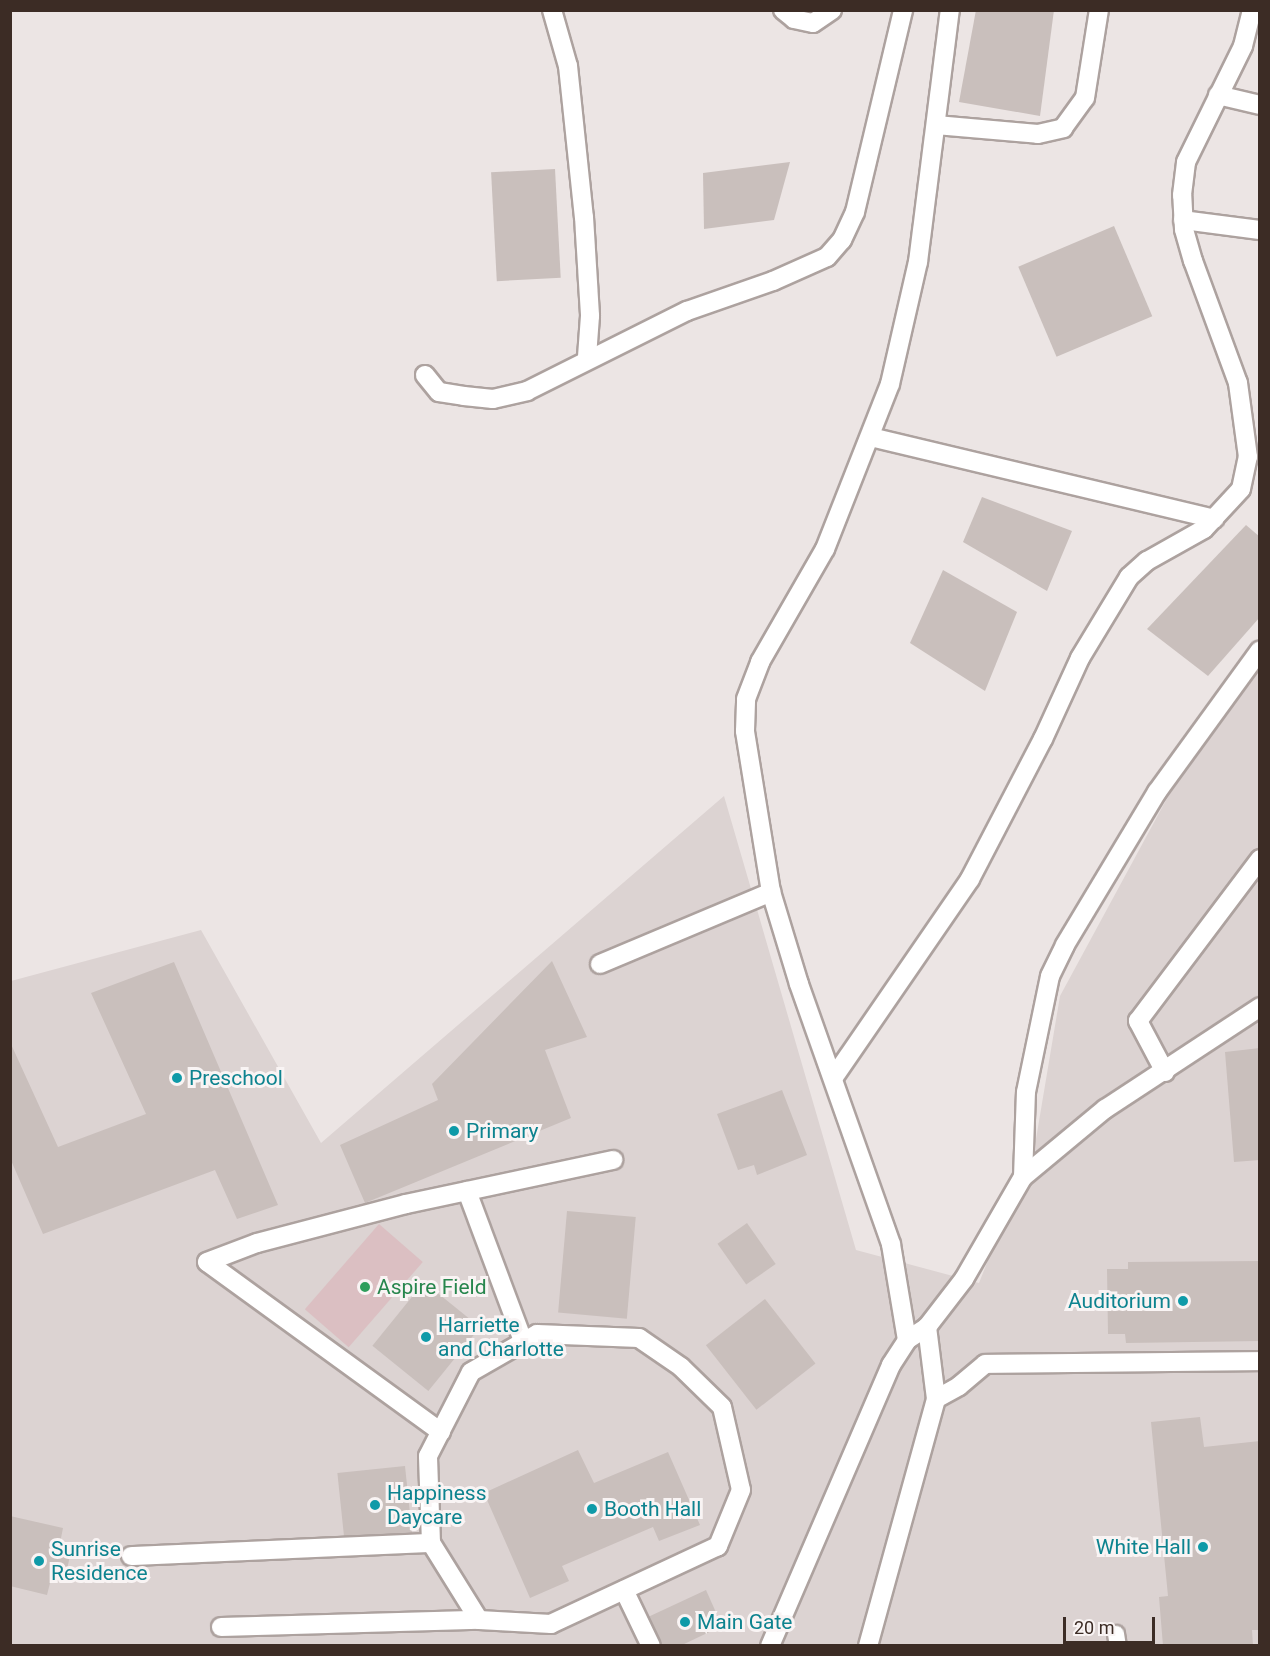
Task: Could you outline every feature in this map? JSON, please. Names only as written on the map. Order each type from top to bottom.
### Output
[{"type":"street","points":[[552,10],[568,66],[584,217],[590,316],[587,357]]},
{"type":"street","points":[[783,10],[794,19],[813,23],[832,10]]},
{"type":"street","points":[[425,375],[439,392],[493,399],[527,391],[587,357],[687,311],[773,281],[827,257],[842,240],[855,212],[903,10]]},
{"type":"street","points":[[907,1340],[891,1244],[834,1077],[799,984],[771,892],[752,792],[745,731],[746,699],[760,662],[825,549],[871,436],[903,331],[918,262],[950,10]]},
{"type":"street","points":[[936,125],[1038,134],[1063,128],[1085,98],[1099,10]]},
{"type":"street","points":[[834,1077],[970,879],[1043,740],[1080,658],[1124,585],[1147,561],[1214,519],[1241,489],[1248,457],[1238,383],[1207,304],[1183,220],[1186,162],[1243,46],[1252,10]]},
{"type":"street","points":[[1218,95],[1260,105]]},
{"type":"street","points":[[1183,220],[1260,230]]},
{"type":"street","points":[[871,436],[1214,519]]},
{"type":"street","points":[[1023,1177],[1026,1092],[1050,976],[1157,792],[1260,650]]},
{"type":"street","points":[[1165,1071],[1138,1021],[1260,860]]},
{"type":"street","points":[[600,964],[771,892]]},
{"type":"street","points":[[770,1646],[882,1382],[907,1340],[927,1327],[964,1279],[1023,1177],[1105,1109],[1260,1007]]},
{"type":"street","points":[[441,1432],[207,1262],[257,1243],[467,1191],[613,1160]]},
{"type":"street","points":[[467,1191],[524,1341]]},
{"type":"street","points":[[868,1646],[936,1399],[927,1327]]},
{"type":"street","points":[[221,1627],[479,1620],[551,1624],[718,1546],[741,1490],[722,1407],[681,1367],[639,1338],[537,1334],[471,1372],[428,1456],[431,1543],[479,1620]]},
{"type":"street","points":[[936,1399],[959,1386],[985,1364],[1260,1361]]},
{"type":"street","points":[[131,1556],[431,1543]]},
{"type":"street","points":[[624,1590],[651,1646]]},
{"type":"shaded area","points":[[1259,666],[1259,1645],[11,1646],[11,981],[201,930],[321,1143],[724,796],[856,1250],[979,1283],[1036,1139],[1060,996],[1171,791]]},
{"type":"shaded area","name":"Aspire Field","points":[[379,1224],[423,1262],[349,1347],[305,1309]]},
{"type":"building","points":[[976,10],[1054,10],[1040,116],[959,102]]},
{"type":"building","points":[[790,162],[774,220],[704,229],[703,173]]},
{"type":"building","points":[[555,169],[561,278],[497,281],[491,172]]},
{"type":"building","points":[[1114,226],[1152,316],[1057,357],[1018,267]]},
{"type":"building","points":[[982,497],[1072,531],[1047,591],[963,542]]},
{"type":"building","points":[[1246,525],[1260,537],[1260,617],[1208,676],[1147,629]]},
{"type":"building","points":[[943,570],[1017,612],[985,691],[910,643]]},
{"type":"building","name":"Primary","points":[[552,961],[587,1037],[545,1050],[571,1118],[365,1203],[340,1145],[438,1100],[432,1084]]},
{"type":"building","name":"Preschool","points":[[174,962],[278,1205],[237,1219],[215,1170],[43,1234],[10,1158],[10,1042],[58,1147],[146,1114],[91,993]]},
{"type":"building","points":[[1260,1048],[1260,1160],[1234,1162],[1225,1052]]},
{"type":"building","points":[[782,1090],[807,1155],[757,1175],[754,1165],[738,1170],[717,1114]]},
{"type":"building","points":[[567,1211],[636,1217],[627,1319],[558,1313]]},
{"type":"building","points":[[747,1223],[776,1264],[746,1285],[718,1244]]},
{"type":"building","name":"Auditorium","points":[[1260,1261],[1260,1341],[1126,1343],[1125,1334],[1108,1334],[1107,1269],[1128,1269],[1128,1262]]},
{"type":"building","name":"Harriette and Charlotte","points":[[424,1282],[480,1327],[428,1391],[372,1346]]},
{"type":"building","points":[[765,1299],[815,1364],[756,1410],[706,1345]]},
{"type":"building","name":"White Hall","points":[[1200,1417],[1204,1447],[1260,1441],[1260,1630],[1252,1630],[1253,1646],[1163,1646],[1159,1597],[1168,1596],[1151,1422]]},
{"type":"building","name":"Booth Hall","points":[[578,1450],[594,1483],[668,1452],[700,1525],[659,1541],[653,1527],[562,1566],[569,1581],[530,1598],[484,1493]]},
{"type":"building","name":"Happiness Daycare","points":[[405,1466],[412,1536],[345,1543],[337,1473]]},
{"type":"building","name":"Sunrise Residence","points":[[10,1516],[63,1528],[59,1548],[71,1551],[66,1574],[53,1571],[47,1595],[10,1586]]},
{"type":"building","name":"Main Gate","points":[[706,1590],[722,1626],[680,1646],[661,1646],[648,1617]]},
{"type":"place","name":"Preschool","points":[[177,1078]]},
{"type":"place","name":"Primary","points":[[454,1131]]},
{"type":"place","name":"Aspire Field","points":[[365,1287]]},
{"type":"place","name":"Auditorium","points":[[1183,1301]]},
{"type":"place","name":"Harriette and Charlotte","points":[[426,1337]]},
{"type":"place","name":"Happiness Daycare","points":[[375,1505]]},
{"type":"place","name":"Booth Hall","points":[[592,1509]]},
{"type":"place","name":"White Hall","points":[[1203,1547]]},
{"type":"place","name":"Sunrise Residence","points":[[39,1561]]},
{"type":"place","name":"Main Gate","points":[[685,1622]]}]
